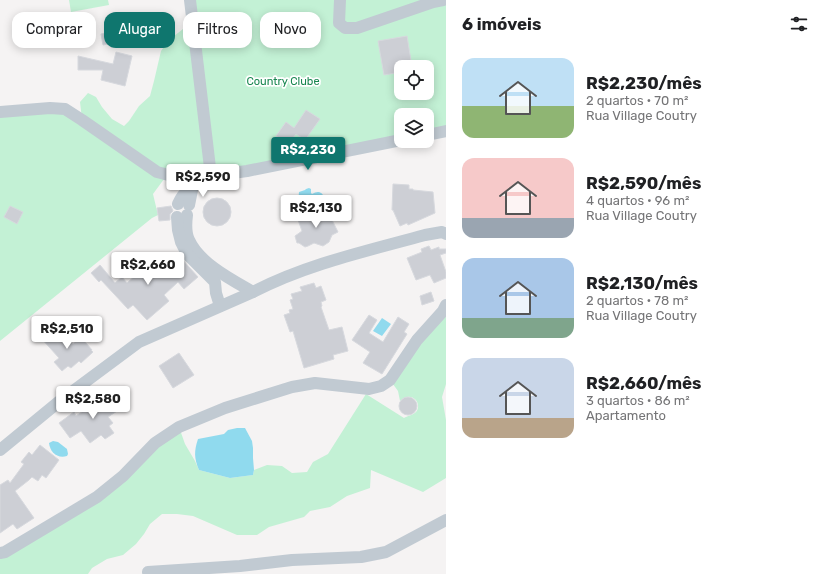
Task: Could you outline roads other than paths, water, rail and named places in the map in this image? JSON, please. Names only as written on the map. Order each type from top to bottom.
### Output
[{"type":"street","points":[[190,0],[211,176]]},
{"type":"street","points":[[340,0],[339,23],[345,28],[357,28],[443,0]]},
{"type":"street","points":[[0,112],[50,108],[65,109],[157,172],[180,178],[211,176],[247,171],[394,141]]},
{"type":"street","points":[[434,134],[446,131]]},
{"type":"street","points":[[211,176],[193,185],[182,196],[188,239],[203,259],[227,277],[253,292]]},
{"type":"street","points":[[183,210],[178,230],[181,242],[187,254],[215,282],[216,293],[220,306]]},
{"type":"street","points":[[0,450],[61,400],[139,342],[269,284],[327,262],[425,235],[442,232],[446,234]]},
{"type":"street","points":[[0,553],[5,552],[97,497],[123,476],[156,443],[179,427],[225,408],[292,387],[315,383],[370,389],[381,386],[390,380],[417,340],[443,311],[446,305]]},
{"type":"street","points":[[148,572],[240,566],[292,560],[360,557],[386,552],[446,520]]},
{"type":"water","points":[[309,188],[311,189],[312,194],[320,192],[323,194],[324,198],[315,204],[303,202],[300,198],[299,192]]},
{"type":"water","points":[[382,318],[391,324],[382,336],[373,331]]},
{"type":"water","points":[[245,428],[252,441],[253,475],[230,478],[199,470],[195,454],[198,439],[224,434],[228,430]]},
{"type":"water","points":[[53,441],[58,442],[67,449],[67,456],[57,456],[52,452],[49,443]]},
{"type":"park label","name":"Country Clube","points":[[283,81]]}]
